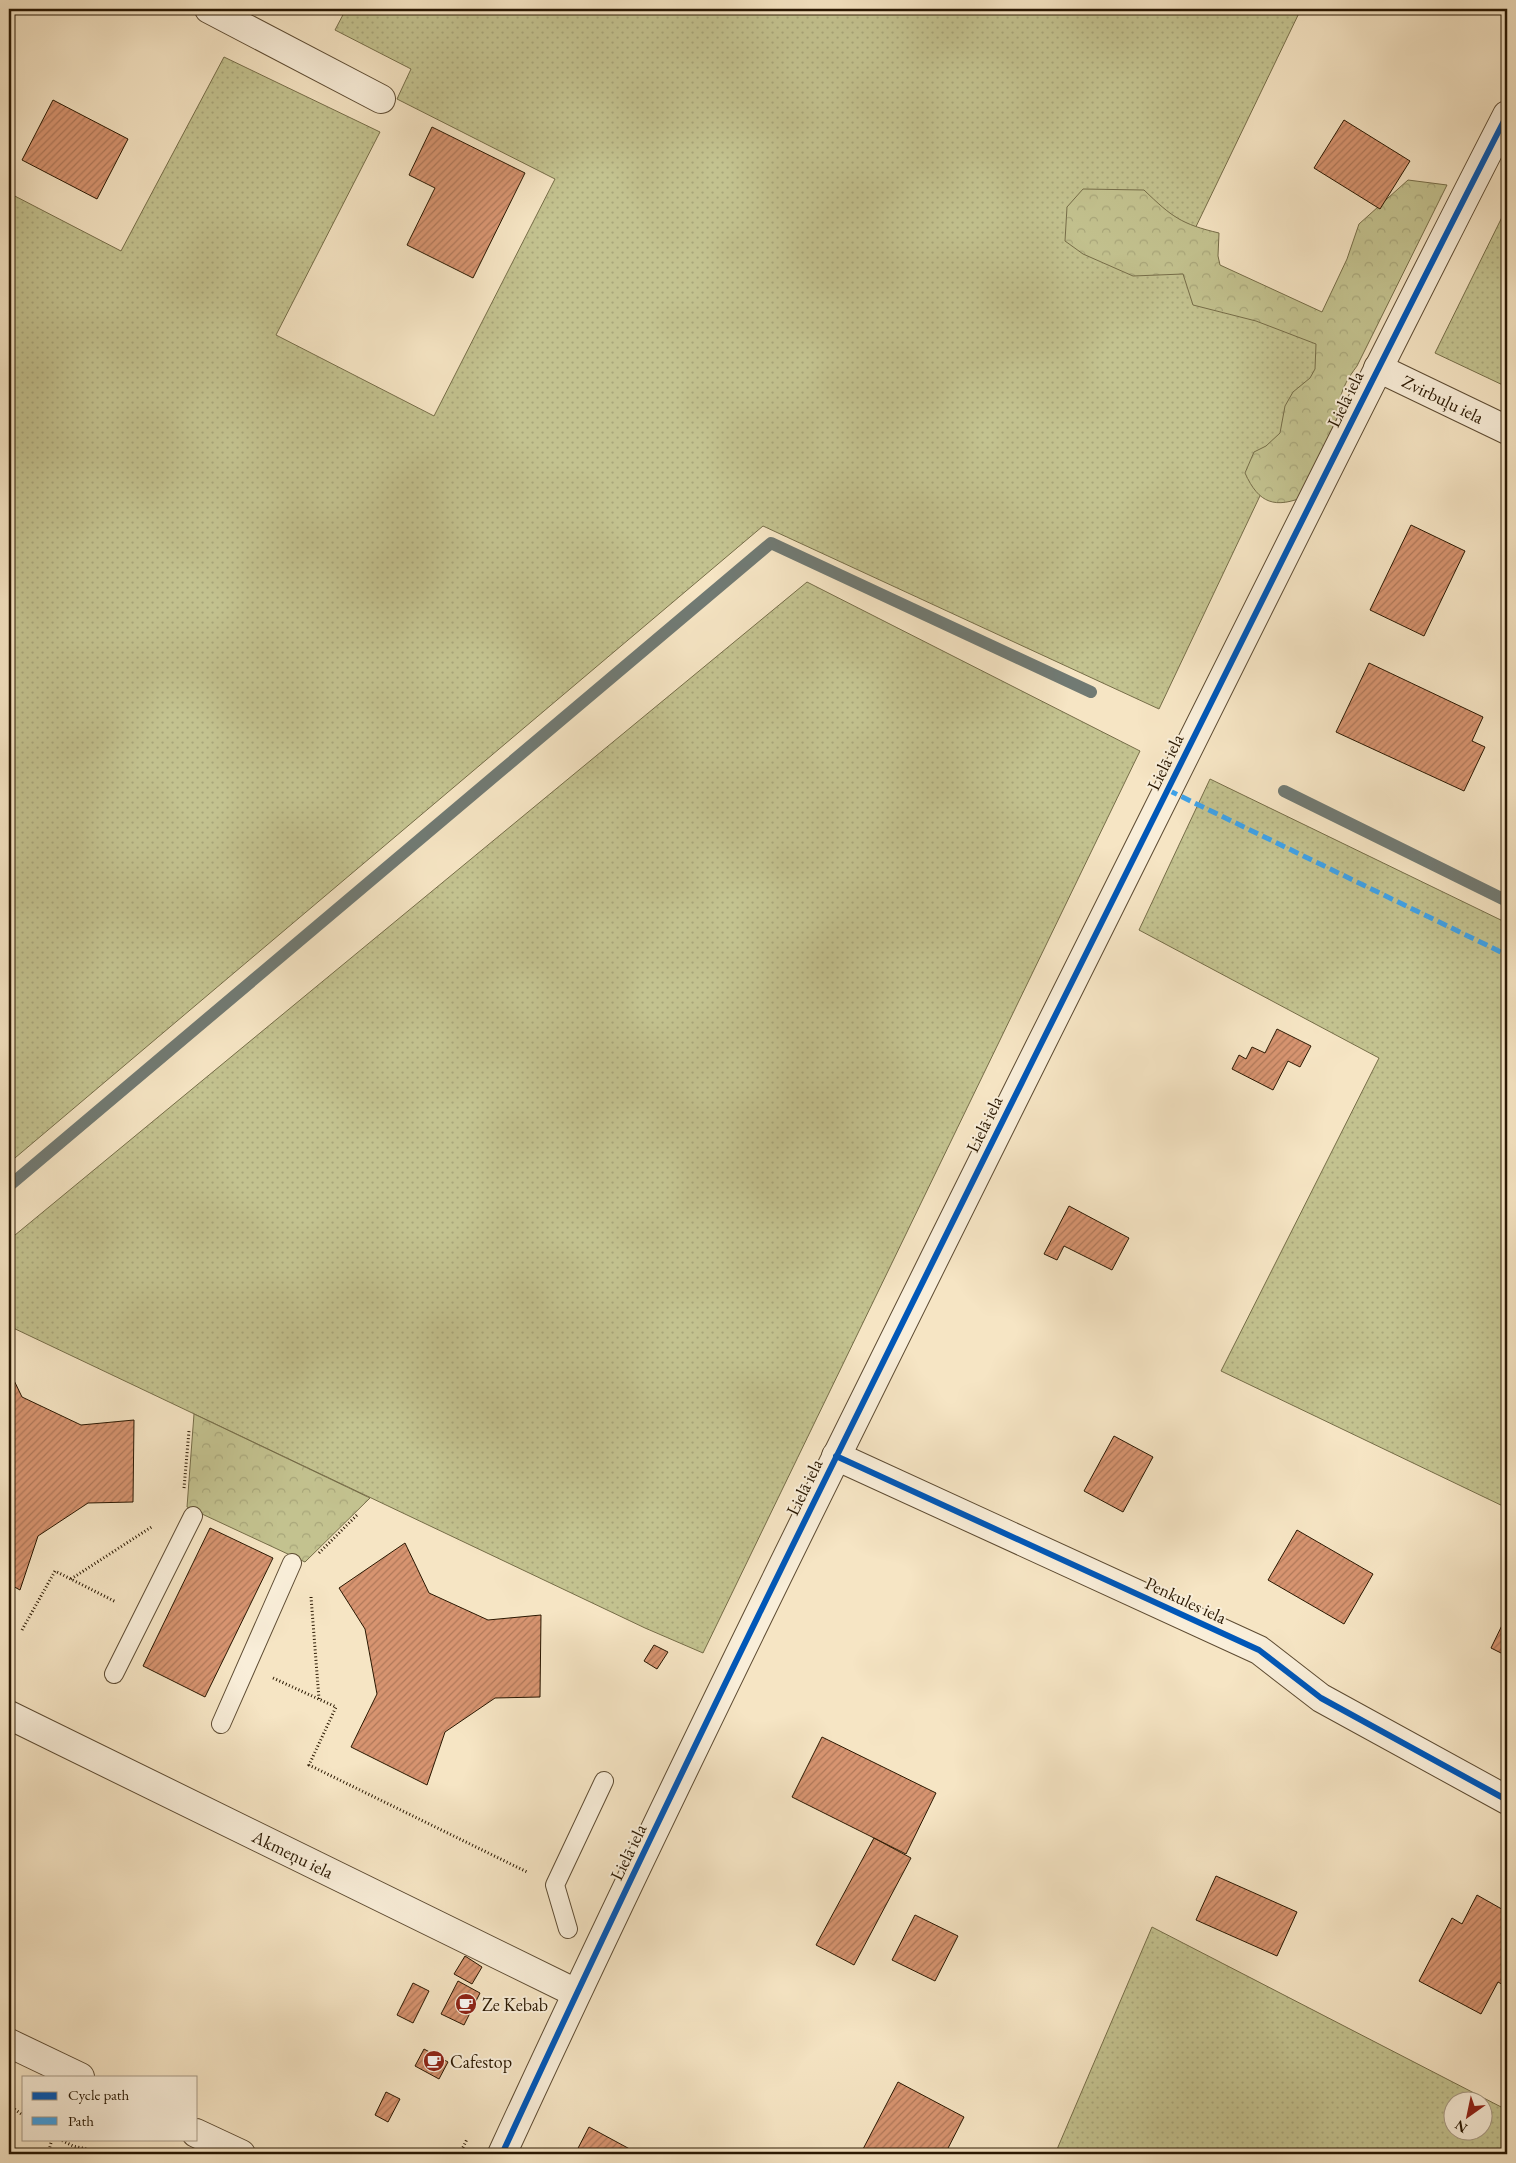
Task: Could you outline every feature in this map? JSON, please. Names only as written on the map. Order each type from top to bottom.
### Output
[{"type":"street","points":[[209,9],[381,99]]},
{"type":"street","name":"Lielā iela","points":[[502,2154],[576,1993],[836,1456],[1378,368],[1507,115]]},
{"type":"street","name":"Zvirbuļu iela","points":[[1378,368],[1507,430]]},
{"type":"street","name":"Penkules iela","points":[[836,1456],[1259,1650],[1321,1698],[1507,1800]]},
{"type":"street","name":"Akmeņu iela","points":[[9,1715],[576,1993]]},
{"type":"street","points":[[9,2043],[78,2076]]},
{"type":"street","points":[[198,2134],[241,2154]]},
{"type":"lane","points":[[114,1674],[193,1516]]},
{"type":"lane","points":[[221,1724],[292,1563]]},
{"type":"lane","points":[[568,1929],[555,1885],[604,1781]]},
{"type":"path","points":[[183,1497],[188,1431]]},
{"type":"path","points":[[316,1556],[358,1514]]},
{"type":"path","points":[[71,1579],[159,1522]]},
{"type":"path","points":[[22,1630],[55,1571],[143,1616]]},
{"type":"path","points":[[311,1592],[319,1698]]},
{"type":"path","points":[[247,1666],[336,1707],[309,1765],[555,1885]]},
{"type":"path","points":[[9,2105],[22,2115]]},
{"type":"path","points":[[48,2154],[52,2140]]},
{"type":"path","points":[[61,2140],[73,2146],[110,2154]]},
{"type":"green space","points":[[346,9],[1301,9],[1177,266],[1331,346],[1159,709],[763,526],[9,1163],[9,193],[121,251],[224,57],[380,132],[276,335],[434,416],[555,179],[397,99],[411,69],[335,30]]},
{"type":"green space","points":[[1408,180],[1447,185],[1357,366],[1346,382],[1340,397],[1338,413],[1339,433],[1318,458],[1306,496],[1285,502],[1269,501],[1256,492],[1245,473],[1254,452],[1266,446],[1280,433],[1285,406],[1293,392],[1310,378],[1315,369],[1316,344],[1256,321],[1193,305],[1183,274],[1133,276],[1083,254],[1065,241],[1067,207],[1083,189],[1144,190],[1162,207],[1186,223],[1219,233],[1218,256],[1220,265],[1322,312],[1347,259],[1359,224]]},
{"type":"green space","points":[[1507,207],[1507,387],[1435,353]]},
{"type":"green space","points":[[807,582],[1140,751],[703,1653],[645,1628],[9,1326],[9,1240]]},
{"type":"green space","points":[[1210,779],[1507,923],[1507,1508],[1221,1371],[1379,1058],[1139,930]]},
{"type":"green space","points":[[194,1414],[370,1498],[305,1562],[187,1507]]},
{"type":"green space","points":[[1152,1927],[1468,2090],[1444,2090],[1444,2140],[1494,2140],[1494,2103],[1507,2110],[1507,2154],[1055,2154]]},
{"type":"building","points":[[53,100],[128,139],[97,199],[22,160]]},
{"type":"building","points":[[1344,120],[1410,161],[1380,209],[1314,168]]},
{"type":"building","points":[[432,127],[525,173],[473,278],[407,245],[435,188],[409,175]]},
{"type":"building","points":[[1411,525],[1465,551],[1424,636],[1370,610]]},
{"type":"building","points":[[1369,663],[1483,717],[1472,741],[1485,747],[1464,791],[1336,732]]},
{"type":"building","points":[[1277,1029],[1311,1046],[1300,1067],[1288,1061],[1273,1090],[1232,1069],[1239,1055],[1246,1059],[1252,1047],[1265,1053]]},
{"type":"building","points":[[1069,1206],[1129,1238],[1112,1270],[1064,1246],[1057,1260],[1044,1254]]},
{"type":"building","points":[[9,1370],[22,1397],[81,1425],[134,1420],[133,1502],[88,1503],[38,1536],[20,1590],[9,1584]]},
{"type":"building","points":[[1114,1436],[1153,1457],[1123,1512],[1084,1491]]},
{"type":"building","points":[[210,1528],[273,1558],[205,1697],[143,1666]]},
{"type":"building","points":[[1297,1530],[1373,1574],[1344,1624],[1268,1580]]},
{"type":"building","points":[[405,1543],[429,1593],[488,1620],[541,1615],[540,1697],[495,1698],[445,1732],[427,1785],[351,1747],[377,1694],[365,1629],[339,1588]]},
{"type":"building","points":[[1507,1615],[1507,1656],[1491,1648]]},
{"type":"building","points":[[654,1645],[668,1652],[657,1669],[644,1661]]},
{"type":"building","points":[[822,1737],[936,1793],[906,1854],[792,1797]]},
{"type":"building","points":[[874,1838],[911,1858],[854,1965],[816,1945]]},
{"type":"building","points":[[1216,1876],[1297,1912],[1277,1956],[1196,1920]]},
{"type":"building","points":[[1477,1895],[1507,1912],[1507,1987],[1498,1982],[1481,2014],[1419,1981],[1452,1918],[1462,1924]]},
{"type":"building","points":[[915,1915],[958,1936],[935,1981],[892,1960]]},
{"type":"building","points":[[465,1956],[482,1967],[472,1984],[454,1974]]},
{"type":"building","points":[[458,1981],[480,1993],[464,2025],[441,2014]]},
{"type":"building","points":[[413,1983],[429,1991],[413,2023],[397,2015]]},
{"type":"building","points":[[424,2049],[448,2062],[439,2079],[415,2066]]},
{"type":"building","points":[[898,2082],[964,2117],[945,2154],[869,2154],[862,2151]]},
{"type":"building","points":[[386,2092],[400,2099],[388,2122],[375,2115]]},
{"type":"building","points":[[589,2127],[639,2154],[575,2154]]},
{"type":"waterway","points":[[9,1186],[771,543],[1091,692]]},
{"type":"waterway","points":[[1284,791],[1507,901]]},
{"type":"marked path","points":[[1168,790],[1507,955]]},
{"type":"cycle path","points":[[502,2154],[633,1875],[835,1459],[1389,346],[1507,115]]},
{"type":"cycle path","points":[[836,1456],[1259,1650],[1321,1698],[1507,1800]]},
{"type":"place","name":"Ze Kebab","points":[[466,2004]]},
{"type":"place","name":"Cafestop","points":[[434,2061]]}]
